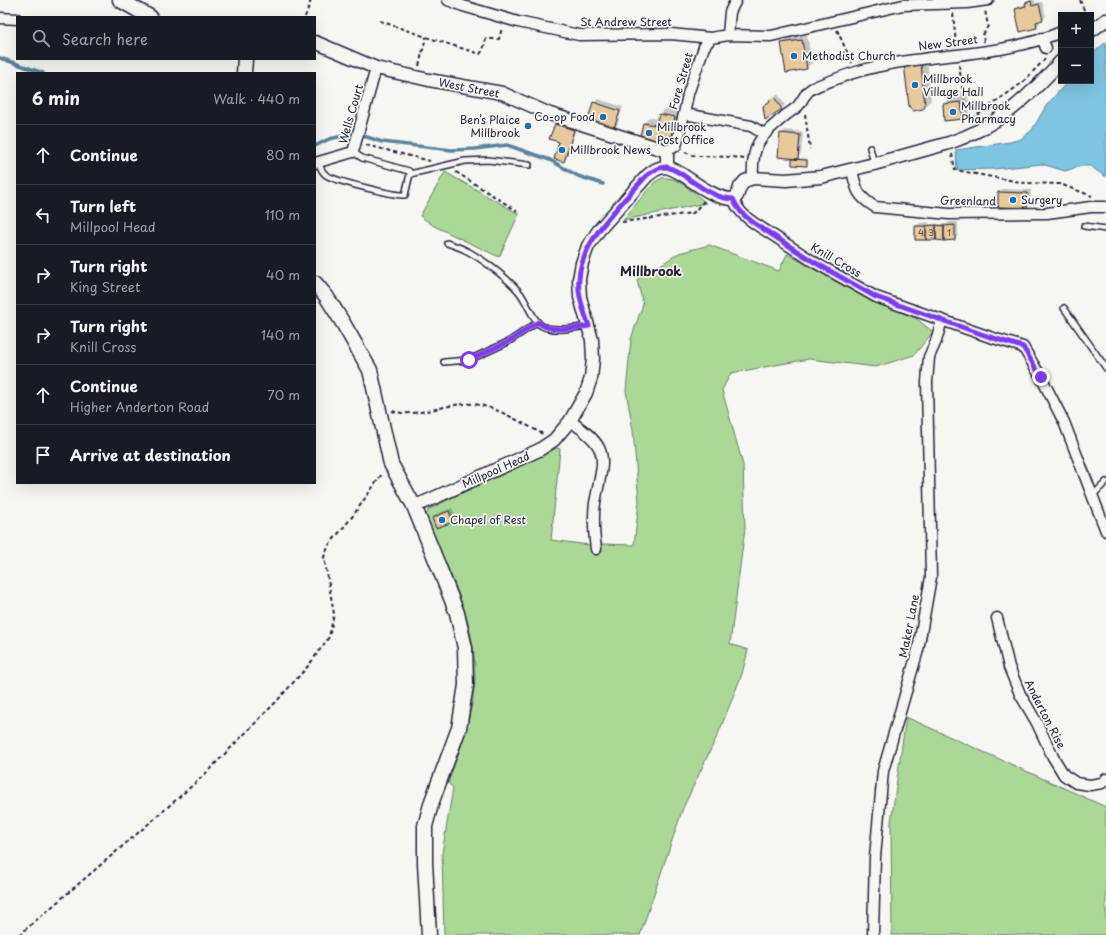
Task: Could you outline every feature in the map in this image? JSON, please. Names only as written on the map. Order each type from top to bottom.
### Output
[{"type":"main road","points":[[120,0],[144,16]]},
{"type":"main road","points":[[244,72],[245,60]]},
{"type":"main road","points":[[316,284],[326,296],[343,323],[370,370],[391,464],[414,506],[457,613],[465,648],[466,685],[459,728],[432,801],[425,826],[425,863],[429,935]]},
{"type":"street","name":"St Andrew Street","points":[[448,0],[503,18],[579,35],[671,34],[711,38],[728,35],[771,36],[903,5],[952,4],[985,0]]},
{"type":"street","points":[[728,35],[730,12],[736,0]]},
{"type":"street","points":[[0,18],[16,19]]},
{"type":"street","points":[[1094,29],[1106,20]]},
{"type":"street","name":"New Street","points":[[764,134],[798,106],[805,94],[811,89],[856,71],[889,63],[1002,48],[1058,33]]},
{"type":"street","name":"Fore Street","points":[[671,149],[684,114],[688,94],[704,47],[711,38]]},
{"type":"street","points":[[1042,38],[1047,52]]},
{"type":"street","name":"West Street","points":[[316,42],[376,68],[502,94],[550,114],[671,149]]},
{"type":"street","points":[[671,149],[667,167],[675,170],[725,199],[733,199],[737,196],[744,181],[753,178],[786,180],[821,177],[949,143],[972,127],[993,124],[1034,91],[1058,64]]},
{"type":"street","name":"Wells Court","points":[[317,162],[354,148],[376,68]]},
{"type":"street","points":[[684,114],[751,126],[764,134],[755,151],[752,161],[753,178]]},
{"type":"street","name":"Millpool Head","points":[[414,506],[539,450],[554,440],[570,422],[586,393],[591,378],[593,359],[589,326],[580,296],[578,279],[588,246],[599,230],[646,176],[656,169],[667,167]]},
{"type":"street","name":"Greenland","points":[[852,170],[857,191],[864,201],[875,207],[949,214],[1047,213],[1091,207],[1106,207]]},
{"type":"street","name":"Knill Cross","points":[[733,199],[738,209],[745,217],[814,262],[876,297],[1023,347],[1041,377],[1064,422],[1106,531]]},
{"type":"street","name":"Maker Lane","points":[[874,935],[875,857],[883,771],[918,650],[931,577],[927,382],[929,357],[936,341],[942,320]]},
{"type":"street","points":[[570,422],[592,438],[598,446],[603,459],[602,472],[595,504],[594,535],[596,549]]},
{"type":"street","name":"Anderton Rise","points":[[996,618],[1009,667],[1020,694],[1064,775],[1076,783],[1090,786],[1102,783],[1106,779]]},
{"type":"lane","points":[[317,162],[324,174],[332,179],[403,196],[407,192],[410,174],[409,171],[362,158],[354,148]]},
{"type":"lane","points":[[870,148],[874,164]]},
{"type":"lane","points":[[410,174],[465,161],[488,160],[529,165]]},
{"type":"lane","points":[[1084,226],[1106,229]]},
{"type":"lane","points":[[447,243],[465,250],[475,256],[511,284],[519,292],[541,325],[548,328],[566,329],[589,326]]},
{"type":"lane","points":[[1064,308],[1106,368]]},
{"type":"lane","points":[[444,362],[469,360],[508,342],[538,322]]},
{"type":"lane","points":[[1093,495],[1106,482]]},
{"type":"path","points":[[305,16],[311,0]]},
{"type":"path","points":[[985,0],[988,26],[983,35],[985,50]]},
{"type":"path","points":[[1080,0],[1085,12]]},
{"type":"path","points":[[952,4],[957,54],[965,107],[972,127],[1022,83],[1047,52]]},
{"type":"path","points":[[380,21],[480,54],[483,50],[486,38],[499,39],[503,18]]},
{"type":"path","points":[[834,20],[856,71]]},
{"type":"path","points":[[422,54],[426,37]]},
{"type":"path","points":[[798,106],[805,112],[810,149]]},
{"type":"path","points":[[949,143],[955,170],[1025,183],[1060,184],[1095,197]]},
{"type":"path","points":[[671,149],[692,155],[734,157],[752,161]]},
{"type":"path","points":[[622,222],[693,213],[700,206],[710,191]]},
{"type":"path","points":[[378,405],[403,414],[418,413],[462,404],[486,406],[554,440]]},
{"type":"path","points":[[19,935],[202,777],[275,703],[309,665],[330,637],[334,614],[324,557],[329,545],[352,517],[386,467],[391,464]]},
{"type":"green space","points":[[445,172],[519,214],[499,257],[434,226],[420,216]]},
{"type":"green space","points":[[662,178],[668,178],[680,182],[706,203],[623,220],[651,186]]},
{"type":"green space","points":[[709,245],[779,271],[787,254],[870,299],[917,319],[933,332],[914,355],[876,367],[809,359],[731,373],[722,390],[743,465],[745,528],[730,644],[748,650],[742,674],[719,732],[683,808],[640,935],[444,935],[442,853],[453,788],[449,784],[449,780],[469,719],[475,674],[474,651],[469,628],[454,582],[426,517],[428,510],[496,475],[557,448],[560,449],[551,540],[589,545],[634,545],[639,502],[633,430],[626,391],[631,339],[643,304],[637,280],[679,253]]},
{"type":"green space","points":[[906,717],[1106,807],[1106,935],[892,935],[891,822]]},
{"type":"water","points":[[1106,42],[1106,177],[1090,166],[1081,166],[1065,171],[1042,164],[994,169],[957,170],[956,150],[1021,139],[1032,130],[1046,106],[1065,84],[1094,84],[1094,52]]},
{"type":"building","points":[[1031,1],[1032,6],[1039,4],[1043,20],[1036,22],[1037,28],[1020,32],[1015,9],[1026,6],[1025,3]]},
{"type":"building","name":"Methodist Church","points":[[802,40],[807,69],[786,73],[781,43]]},
{"type":"building","name":"Millbrook Village Hall","points":[[921,62],[925,107],[923,109],[913,111],[909,106],[904,64]]},
{"type":"building","points":[[774,97],[782,109],[765,120],[763,106],[770,102],[769,100]]},
{"type":"building","name":"Co-op Food","points":[[593,102],[620,111],[613,131],[587,123]]},
{"type":"building","name":"Millbrook Pharmacy","points":[[961,102],[963,119],[944,121],[943,104]]},
{"type":"building","points":[[659,114],[675,117],[669,146],[639,140],[643,123],[656,125]]},
{"type":"building","name":"Millbrook News","points":[[555,124],[574,130],[564,162],[554,159],[559,142],[549,139]]},
{"type":"building","points":[[780,133],[800,135],[798,159],[778,157]]},
{"type":"building","points":[[792,159],[807,160],[807,166],[792,165]]},
{"type":"building","name":"Surgery","points":[[998,192],[1027,193],[1027,208],[998,207]]},
{"type":"building","points":[[936,225],[936,240],[926,240],[926,226]]},
{"type":"building","points":[[936,225],[944,226],[944,241],[936,240]]},
{"type":"building","points":[[955,225],[955,240],[944,241],[944,226]]},
{"type":"building","points":[[915,226],[926,226],[926,240],[915,240]]},
{"type":"building","name":"Chapel of Rest","points":[[449,511],[453,522],[436,528],[432,518]]},
{"type":"waterway","points":[[0,58],[40,72]]},
{"type":"waterway","points":[[316,146],[329,139],[348,135],[367,137],[382,142],[452,150],[507,145],[550,160],[578,176],[603,184]]},
{"type":"place","name":"Methodist Church","points":[[794,56]]},
{"type":"place","name":"Millbrook Village Hall","points":[[915,85]]},
{"type":"place","name":"Millbrook Pharmacy","points":[[953,112]]},
{"type":"place","name":"Co-op Food","points":[[603,117]]},
{"type":"place","name":"Ben’s Plaice Millbrook","points":[[528,126]]},
{"type":"place","name":"Millbrook Post Office","points":[[649,133]]},
{"type":"place","name":"Millbrook News","points":[[562,150]]},
{"type":"place","name":"Surgery","points":[[1013,200]]},
{"type":"place","name":"Chapel of Rest","points":[[442,520]]},
{"type":"district","name":"Millbrook","points":[[651,271]]},
{"type":"route","points":[[469,360],[508,342],[538,322],[544,327],[548,328],[566,329],[589,326],[580,296],[578,279],[588,246],[599,230],[646,176],[656,169],[667,167],[675,170],[725,199],[733,199],[738,209],[745,217],[814,262],[876,297],[1023,347],[1041,377]]}]
